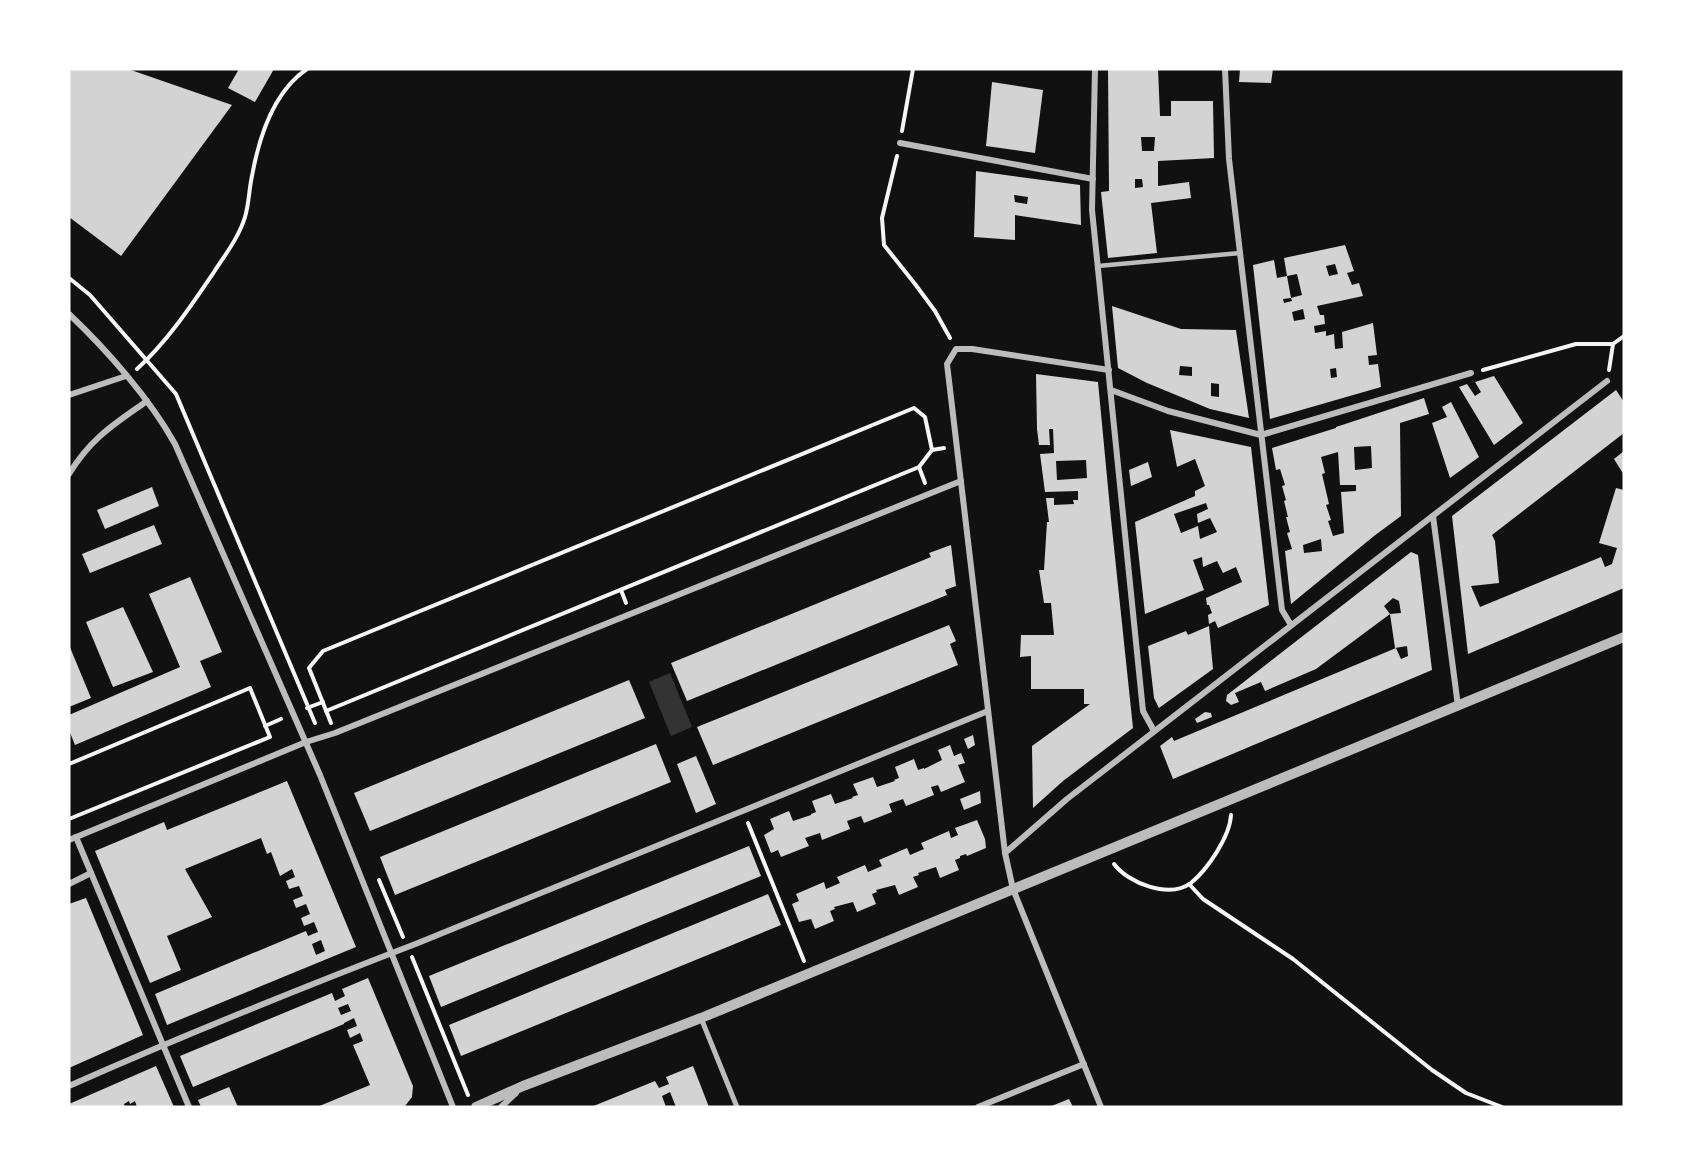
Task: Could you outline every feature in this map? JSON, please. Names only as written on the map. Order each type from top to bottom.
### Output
[{"type":"street","points":[[1095,69],[1092,210],[1143,711],[1154,731]]},
{"type":"street","points":[[1225,69],[1229,159],[1282,610],[1291,625]]},
{"type":"street","points":[[900,143],[1093,179]]},
{"type":"street","points":[[69,314],[147,401],[175,444],[306,742],[453,1107]]},
{"type":"street","points":[[1101,1107],[1013,889],[1005,853],[947,364],[956,349],[972,349],[1108,370]]},
{"type":"street","points":[[1111,390],[1168,411],[1262,435],[1471,373]]},
{"type":"street","points":[[69,395],[126,376]]},
{"type":"street","points":[[1005,853],[1067,798],[1607,381]]},
{"type":"street","points":[[69,474],[87,447],[110,426],[147,401]]},
{"type":"street","points":[[189,1107],[91,873],[73,838],[306,742],[357,724],[961,481]]},
{"type":"street","points":[[1432,516],[1458,706]]},
{"type":"street","points":[[476,1107],[523,1086],[701,1018],[1624,637]]},
{"type":"street","points":[[69,1086],[354,966],[391,954],[988,711]]},
{"type":"street","points":[[69,884],[91,873]]},
{"type":"street","points":[[701,1018],[737,1107]]},
{"type":"street","points":[[978,1107],[1084,1064]]},
{"type":"street","points":[[501,1107],[523,1086]]},
{"type":"lane","points":[[1098,266],[1240,253]]},
{"type":"path","points":[[126,376],[138,368],[173,329],[234,242],[245,217],[252,173],[263,134],[276,103],[293,78],[307,69]]},
{"type":"path","points":[[914,69],[900,143],[882,218],[884,245],[935,311],[956,349]]},
{"type":"path","points":[[1471,373],[1576,344],[1613,344],[1624,336]]},
{"type":"path","points":[[1607,381],[1613,344]]},
{"type":"path","points":[[914,408],[925,417],[932,450],[920,467],[326,711],[309,668],[323,651],[914,408]]},
{"type":"path","points":[[69,764],[250,688],[270,738],[69,819]]},
{"type":"path","points":[[1104,852],[1117,869],[1135,882],[1156,888],[1175,889],[1190,884],[1219,848],[1231,826],[1233,799]]},
{"type":"path","points":[[743,811],[809,973]]},
{"type":"path","points":[[1190,884],[1203,899],[1293,959],[1432,1070],[1466,1093],[1502,1107]]},
{"type":"shaded area","points":[[670,673],[692,727],[671,736],[649,682]]},
{"type":"building","points":[[69,69],[128,69],[232,105],[121,256],[69,217]]},
{"type":"building","points":[[239,69],[274,69],[255,102],[228,88]]},
{"type":"building","points":[[1108,69],[1158,69],[1160,116],[1171,116],[1171,101],[1213,101],[1214,158],[1158,161],[1158,186],[1189,182],[1191,198],[1151,203],[1157,253],[1108,258],[1101,192],[1109,191]],"holes":[[[1141,137],[1155,137],[1154,151],[1142,151]],[[1135,179],[1142,179],[1143,187],[1135,188]]]},
{"type":"building","points":[[1240,69],[1273,69],[1271,83],[1239,82]]},
{"type":"building","points":[[992,82],[1043,90],[1035,153],[986,146]]},
{"type":"building","points":[[976,171],[1080,185],[1081,225],[1015,215],[1015,240],[974,237]],"holes":[[[1014,195],[1028,197],[1027,204],[1015,202]]]},
{"type":"building","points":[[1345,245],[1354,271],[1347,273],[1352,285],[1359,283],[1363,296],[1317,306],[1320,315],[1324,315],[1325,324],[1314,326],[1315,333],[1326,331],[1326,336],[1334,334],[1335,349],[1343,348],[1342,332],[1373,323],[1377,355],[1368,356],[1369,365],[1378,364],[1381,387],[1270,419],[1253,265],[1274,260],[1277,278],[1287,276],[1284,258]],"holes":[[[1335,264],[1338,274],[1329,276],[1326,266]],[[1297,274],[1302,295],[1291,298],[1287,276]],[[1291,298],[1292,301],[1284,303],[1283,299]],[[1303,309],[1305,319],[1294,321],[1292,312]],[[1336,368],[1337,377],[1331,378],[1330,369]]]},
{"type":"building","points":[[1112,306],[1181,329],[1236,330],[1249,418],[1210,409],[1147,383],[1118,368]],"holes":[[[1180,366],[1192,367],[1192,376],[1179,375]],[[1211,383],[1219,384],[1219,397],[1211,396]]]},
{"type":"building","points":[[1036,374],[1098,382],[1133,728],[1063,781],[1033,808],[1032,746],[1090,704],[1084,704],[1084,689],[1031,689],[1031,656],[1020,657],[1021,635],[1054,635],[1051,603],[1044,603],[1039,570],[1044,570],[1047,522],[1049,522],[1046,498],[1054,498],[1054,505],[1074,504],[1073,500],[1078,500],[1078,491],[1045,492],[1040,454],[1054,453],[1053,429],[1049,429],[1050,445],[1039,445]],"holes":[[[1086,460],[1087,478],[1057,480],[1056,461]]]},
{"type":"building","points":[[1494,376],[1523,423],[1494,445],[1459,387],[1467,384],[1475,396],[1481,392],[1475,382]]},
{"type":"building","points":[[1616,390],[1624,402],[1624,433],[1492,535],[1495,541],[1499,583],[1471,586],[1480,607],[1601,557],[1605,567],[1612,564],[1617,548],[1599,543],[1616,488],[1624,490],[1624,588],[1468,654],[1452,516]]},
{"type":"building","points":[[1424,398],[1429,414],[1400,423],[1401,516],[1291,604],[1285,551],[1292,549],[1287,533],[1290,532],[1282,486],[1285,485],[1280,469],[1276,470],[1272,448]],"holes":[[[1371,446],[1372,468],[1355,470],[1354,447]],[[1338,452],[1340,485],[1356,485],[1356,491],[1341,492],[1344,533],[1333,536],[1328,521],[1331,520],[1326,505],[1329,504],[1322,474],[1325,473],[1321,457]],[[1321,539],[1322,551],[1304,553],[1303,545]]]},
{"type":"building","points":[[1451,402],[1479,457],[1450,478],[1432,423],[1447,417],[1442,407]]},
{"type":"building","points":[[1170,430],[1251,447],[1269,605],[1218,628],[1215,621],[1209,624],[1208,615],[1212,613],[1206,598],[1242,582],[1236,567],[1223,573],[1217,561],[1203,567],[1202,557],[1193,560],[1204,590],[1145,614],[1135,522],[1195,496],[1195,491],[1205,486],[1195,459],[1177,467]],"holes":[[[1206,503],[1208,509],[1197,514],[1198,523],[1210,518],[1217,532],[1200,539],[1198,526],[1181,533],[1174,514]]]},
{"type":"building","points":[[1624,451],[1624,475],[1614,459]]},
{"type":"building","points":[[1148,462],[1152,477],[1131,486],[1129,470]]},
{"type":"building","points":[[152,487],[159,506],[105,529],[97,510]]},
{"type":"building","points":[[154,525],[162,544],[90,573],[82,554]]},
{"type":"building","points":[[951,545],[956,586],[945,590],[947,595],[687,701],[671,663],[931,557],[929,553]]},
{"type":"building","points":[[1411,552],[1418,555],[1432,670],[1173,779],[1160,746],[1172,737],[1174,741],[1396,648],[1401,659],[1408,656],[1407,646],[1395,648],[1390,614],[1316,669],[1265,691],[1261,682],[1235,693],[1239,702],[1231,705],[1226,701],[1227,695]],"holes":[[[1393,598],[1399,601],[1401,613],[1390,614],[1384,606]]]},
{"type":"building","points":[[190,577],[222,652],[200,661],[211,687],[75,745],[69,730],[69,715],[180,667],[149,594]]},
{"type":"building","points":[[123,607],[153,672],[113,687],[86,622]]},
{"type":"building","points":[[949,625],[956,641],[950,644],[958,665],[713,765],[697,727]]},
{"type":"building","points":[[1209,626],[1213,669],[1159,708],[1154,698],[1148,646],[1186,631],[1188,635]]},
{"type":"building","points":[[69,645],[91,698],[69,707]]},
{"type":"building","points":[[629,680],[645,718],[370,831],[354,793]]},
{"type":"building","points":[[1205,712],[1211,713],[1212,717],[1197,723],[1195,719]]},
{"type":"building","points":[[973,735],[975,745],[968,749],[964,739]]},
{"type":"building","points":[[656,744],[671,782],[395,895],[380,857]]},
{"type":"building","points":[[950,745],[954,756],[961,753],[965,763],[958,765],[965,782],[941,792],[938,785],[931,787],[934,795],[906,806],[903,799],[889,804],[892,812],[864,823],[861,816],[847,821],[850,829],[822,840],[820,833],[805,838],[809,846],[781,857],[778,850],[771,853],[764,835],[774,829],[770,819],[789,811],[793,821],[811,815],[816,812],[812,801],[831,794],[835,804],[853,798],[858,795],[853,784],[873,777],[877,787],[895,781],[899,778],[895,767],[914,759],[918,770],[924,769],[942,760],[938,750]]},
{"type":"building","points":[[696,756],[716,804],[696,813],[677,764]]},
{"type":"building","points":[[287,781],[356,947],[167,1025],[155,994],[306,931],[308,936],[318,932],[314,922],[304,926],[301,918],[310,914],[306,904],[296,908],[293,900],[303,896],[299,886],[289,889],[286,881],[295,877],[292,869],[280,876],[271,852],[267,854],[261,838],[185,869],[212,917],[167,936],[181,970],[150,983],[95,851],[164,822],[167,830]],"holes":[[[321,940],[325,951],[316,955],[312,944]]]},
{"type":"building","points":[[980,791],[981,803],[964,810],[960,799]]},
{"type":"building","points":[[977,820],[985,839],[986,848],[967,856],[966,854],[960,856],[955,860],[959,870],[940,878],[936,867],[918,873],[919,875],[913,877],[918,887],[899,895],[895,885],[876,890],[877,892],[872,894],[876,904],[857,912],[853,902],[834,907],[835,909],[830,911],[834,921],[815,929],[811,919],[799,922],[792,904],[799,901],[796,894],[824,882],[826,889],[840,883],[837,877],[865,865],[868,872],[882,866],[879,860],[907,848],[910,855],[924,849],[921,843],[949,831],[951,838],[958,835],[955,828]]},
{"type":"building","points":[[749,846],[761,876],[441,1007],[429,976]]},
{"type":"building","points":[[768,894],[781,925],[461,1056],[449,1025]]},
{"type":"building","points":[[86,898],[143,1035],[69,1068],[69,904]]},
{"type":"building","points":[[368,978],[413,1086],[412,1097],[405,1106],[317,1107],[370,1085],[353,1045],[363,1041],[360,1033],[350,1038],[347,1030],[357,1026],[354,1018],[193,1087],[180,1056],[332,993],[335,1001],[345,996],[342,989]],"holes":[[[348,1004],[351,1011],[341,1015],[338,1008]]]},
{"type":"building","points":[[156,1066],[174,1107],[137,1107],[135,1101],[130,1104],[129,1101],[124,1104],[125,1107],[69,1107],[69,1104]]},
{"type":"building","points":[[693,1066],[709,1107],[676,1107],[670,1092],[662,1096],[666,1107],[591,1107],[655,1081],[659,1088],[669,1084],[666,1077]]},
{"type":"building","points":[[229,1087],[238,1107],[201,1107],[198,1100]]},
{"type":"building","points":[[1069,1099],[1073,1107],[1049,1107]]}]
